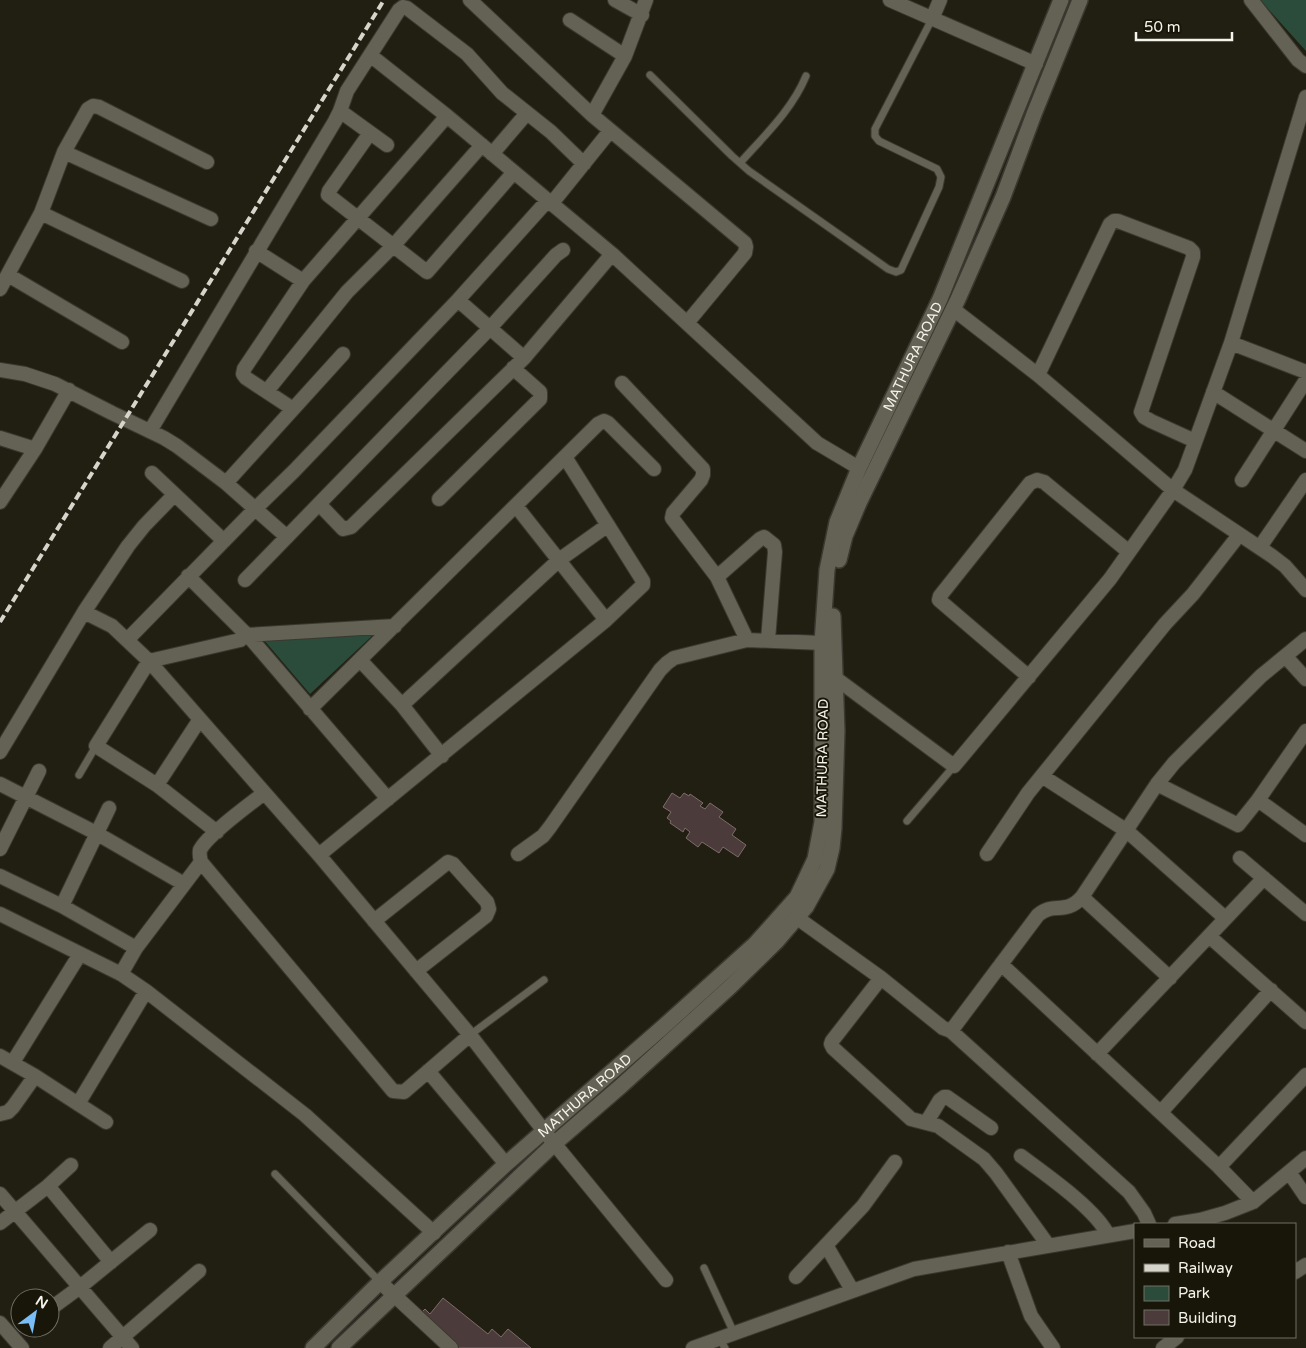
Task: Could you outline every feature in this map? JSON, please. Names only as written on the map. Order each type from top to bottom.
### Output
[{"type":"main road","name":"MATHURA ROAD","points":[[339,1348],[554,1144],[732,986],[778,941],[792,915],[797,897],[815,859],[822,822],[822,643],[827,570],[837,522],[859,468],[940,299],[1061,0]]},
{"type":"main road","name":"MATHURA ROAD","points":[[313,1348],[380,1282],[506,1164],[663,1028],[748,951],[792,915],[806,907],[827,870],[832,848],[836,796],[833,610],[837,571],[845,536],[872,473],[953,310],[1003,197],[1080,0]]},
{"type":"street","points":[[470,0],[592,115],[745,243],[744,253],[687,323]]},
{"type":"street","points":[[615,0],[642,15]]},
{"type":"street","points":[[592,115],[624,56],[642,15],[646,0]]},
{"type":"street","points":[[890,0],[1036,64]]},
{"type":"street","points":[[932,18],[940,0]]},
{"type":"street","points":[[1251,0],[1298,60],[1306,66]]},
{"type":"street","points":[[150,430],[340,112],[347,90],[399,10],[403,7],[407,8],[462,50],[502,93],[551,132],[584,164]]},
{"type":"street","points":[[570,20],[624,56]]},
{"type":"street","points":[[370,55],[447,116],[612,254],[810,437],[834,454],[859,468]]},
{"type":"street","points":[[834,677],[954,766],[1110,579],[1174,490],[1185,470],[1231,343],[1306,97]]},
{"type":"street","points":[[0,289],[41,213],[64,152],[88,109],[93,106],[99,107],[208,162]]},
{"type":"street","points":[[340,112],[387,145]]},
{"type":"street","points":[[267,391],[348,292],[487,150],[527,113]]},
{"type":"street","points":[[293,409],[246,378],[243,374],[244,369],[303,281],[447,116]]},
{"type":"street","points":[[127,640],[188,576],[294,471],[458,300],[584,164],[610,130]]},
{"type":"street","points":[[370,133],[328,195],[359,217],[427,272],[514,172]]},
{"type":"street","points":[[64,152],[211,219]]},
{"type":"street","points":[[41,213],[182,281]]},
{"type":"street","points":[[1038,375],[1110,224],[1118,221],[1189,248],[1193,252],[1193,257],[1141,412],[1151,422],[1195,441]]},
{"type":"street","points":[[245,580],[320,505],[490,328],[556,255],[563,250]]},
{"type":"street","points":[[256,251],[303,281]]},
{"type":"street","points":[[320,505],[344,529],[351,527],[524,358],[612,254]]},
{"type":"street","points":[[8,275],[122,342]]},
{"type":"street","points":[[458,300],[524,358]]},
{"type":"street","points":[[953,310],[1038,375],[1174,490],[1239,535],[1260,546],[1285,566],[1306,590]]},
{"type":"street","points":[[1231,343],[1306,372]]},
{"type":"street","points":[[226,483],[343,354]]},
{"type":"street","points":[[439,499],[540,399],[540,392],[513,368]]},
{"type":"street","points":[[0,370],[39,378],[70,390],[112,414],[150,430],[177,446],[226,483],[287,537]]},
{"type":"street","points":[[1242,480],[1306,380]]},
{"type":"street","points":[[622,383],[703,469],[701,480],[673,513],[672,518],[717,577],[747,640]]},
{"type":"street","points":[[0,502],[35,449],[70,390]]},
{"type":"street","points":[[1213,392],[1306,451]]},
{"type":"street","points":[[310,709],[598,424],[604,421],[608,423],[654,469]]},
{"type":"street","points":[[0,438],[35,449]]},
{"type":"street","points":[[319,855],[442,756],[640,590],[643,581],[565,457]]},
{"type":"street","points":[[152,473],[224,541]]},
{"type":"street","points":[[1029,676],[940,600],[940,596],[1030,483],[1037,480],[1044,482],[1129,552]]},
{"type":"street","points":[[1260,546],[1306,480]]},
{"type":"street","points":[[0,752],[84,612],[128,546],[144,526],[174,495]]},
{"type":"street","points":[[516,506],[606,620]]},
{"type":"street","points":[[402,705],[559,560],[608,525]]},
{"type":"street","points":[[987,854],[1042,776],[1165,624],[1194,594],[1239,535]]},
{"type":"street","points":[[717,577],[760,539],[764,537],[774,545],[768,640]]},
{"type":"street","points":[[188,576],[246,635],[388,799]]},
{"type":"street","points":[[84,612],[112,626],[149,661],[319,855],[470,1035],[554,1144],[666,1280]]},
{"type":"street","points":[[216,832],[157,785],[96,746],[149,661],[240,640],[246,635],[394,626]]},
{"type":"street","points":[[951,1032],[1000,964],[1043,911],[1069,908],[1082,897],[1158,784],[1178,759],[1261,676],[1306,639]]},
{"type":"street","points":[[518,854],[543,836],[646,690],[667,663],[674,658],[747,640],[822,643]]},
{"type":"street","points":[[1286,657],[1306,680]]},
{"type":"street","points":[[360,660],[402,705],[442,756]]},
{"type":"street","points":[[157,785],[200,719]]},
{"type":"street","points":[[1158,784],[1238,825],[1258,800],[1306,731]]},
{"type":"street","points":[[0,849],[39,771]]},
{"type":"street","points":[[1042,776],[1127,831],[1225,918]]},
{"type":"street","points":[[0,784],[96,833],[184,884]]},
{"type":"street","points":[[264,793],[216,832],[201,850],[199,855],[201,862],[393,1091],[404,1092],[470,1035]]},
{"type":"street","points":[[1258,800],[1306,835]]},
{"type":"street","points":[[62,906],[109,808]]},
{"type":"street","points":[[1240,858],[1306,914]]},
{"type":"street","points":[[121,974],[136,948],[201,862]]},
{"type":"street","points":[[374,921],[448,862],[453,864],[487,902],[489,909],[486,916],[416,971]]},
{"type":"street","points":[[0,876],[62,906],[136,948]]},
{"type":"street","points":[[1097,1054],[1264,878]]},
{"type":"street","points":[[1082,897],[1170,978]]},
{"type":"street","points":[[0,914],[121,974],[146,991],[305,1114],[434,1233]]},
{"type":"street","points":[[792,915],[881,978],[943,1028],[951,1032],[1129,1192],[1149,1223]]},
{"type":"street","points":[[1209,936],[1306,1022]]},
{"type":"street","points":[[80,954],[6,1059],[106,1122]]},
{"type":"street","points":[[1000,964],[1219,1167],[1253,1202]]},
{"type":"street","points":[[881,978],[832,1041],[832,1048],[911,1118],[943,1129],[984,1159],[1048,1245]]},
{"type":"street","points":[[1160,1112],[1271,990]]},
{"type":"street","points":[[78,1104],[146,991]]},
{"type":"street","points":[[428,1071],[506,1164]]},
{"type":"street","points":[[1219,1167],[1306,1075]]},
{"type":"street","points":[[0,1114],[8,1112],[13,1107],[35,1076]]},
{"type":"street","points":[[926,1123],[940,1100],[947,1097],[991,1128]]},
{"type":"street","points":[[1021,1156],[1050,1177],[1096,1217],[1105,1227],[1108,1235]]},
{"type":"street","points":[[1181,1223],[1225,1213],[1253,1202],[1306,1158]]},
{"type":"street","points":[[796,1277],[863,1206],[895,1162]]},
{"type":"street","points":[[0,1223],[48,1186],[71,1165]]},
{"type":"street","points":[[1289,1172],[1306,1197]]},
{"type":"street","points":[[48,1186],[111,1262]]},
{"type":"street","points":[[0,1194],[132,1348]]},
{"type":"street","points":[[60,1302],[150,1230]]},
{"type":"street","points":[[693,1348],[722,1343],[734,1333],[914,1269],[1134,1231]]},
{"type":"street","points":[[826,1245],[852,1290]]},
{"type":"street","points":[[1008,1252],[1031,1316],[1053,1348]]},
{"type":"street","points":[[110,1348],[199,1271]]},
{"type":"street","points":[[380,1282],[451,1348]]},
{"type":"street","points":[[0,1323],[10,1334]]},
{"type":"street","points":[[14,1338],[22,1348]]},
{"type":"street","points":[[1163,1348],[1176,1338]]},
{"type":"lane","points":[[650,75],[740,163],[775,190],[888,269],[896,272],[901,270],[939,187],[941,177],[937,169],[879,141],[875,136],[875,129],[932,18]]},
{"type":"lane","points":[[740,163],[791,104],[806,76]]},
{"type":"lane","points":[[79,775],[96,746]]},
{"type":"lane","points":[[907,821],[954,766]]},
{"type":"lane","points":[[470,1035],[544,980]]},
{"type":"lane","points":[[275,1174],[380,1282]]},
{"type":"lane","points":[[704,1268],[734,1333]]},
{"type":"green space","points":[[1260,0],[1306,0],[1306,51]]},
{"type":"green space","points":[[371,632],[373,635],[310,694],[263,639]]},
{"type":"building","points":[[672,793],[680,798],[684,793],[689,796],[690,794],[703,803],[700,806],[705,809],[710,803],[723,812],[719,817],[736,829],[732,835],[746,845],[738,857],[723,847],[719,853],[702,842],[698,847],[686,838],[690,832],[685,828],[683,832],[670,823],[671,821],[667,818],[671,812],[663,807]]},
{"type":"building","points":[[443,1298],[488,1334],[492,1329],[501,1337],[508,1329],[531,1348],[456,1348],[419,1315],[425,1309],[430,1314]]},
{"type":"railway","points":[[0,622],[384,0]]}]
